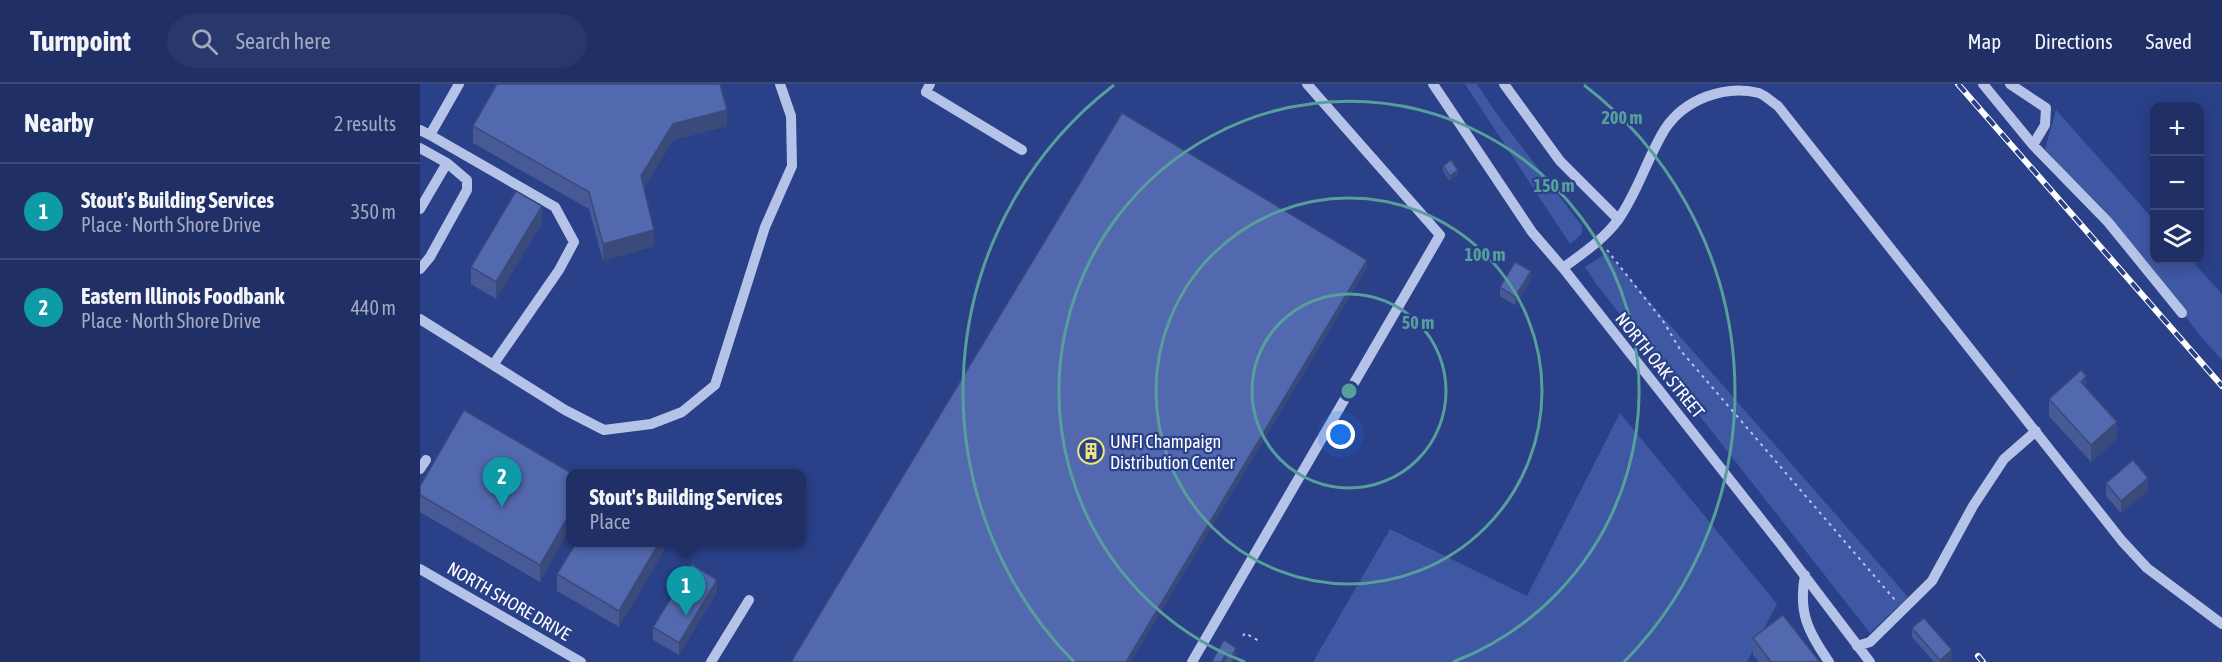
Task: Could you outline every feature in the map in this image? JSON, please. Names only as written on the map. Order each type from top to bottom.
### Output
[{"type":"street","points":[[459,84],[425,133],[555,207],[574,242],[559,270],[493,365]]},
{"type":"street","points":[[420,319],[565,410],[604,430],[651,424],[682,412],[716,385],[765,227],[792,166],[791,116],[780,84]]},
{"type":"street","points":[[930,84],[926,92],[1022,150]]},
{"type":"street","points":[[1192,662],[1440,235],[1307,84]]},
{"type":"street","name":"NORTH OAK STREET","points":[[1433,84],[1532,232],[1563,268],[1805,575],[1870,662]]},
{"type":"street","points":[[1504,84],[1560,161],[1618,219]]},
{"type":"street","points":[[1983,84],[2034,145],[2108,222],[2182,313]]},
{"type":"street","points":[[2010,84],[2046,108],[2045,125],[2034,145]]},
{"type":"street","points":[[1563,268],[1599,241],[1618,219],[1635,193],[1658,142],[1679,112],[1709,91],[1729,86],[1748,88],[1760,93],[1778,106],[2122,541],[2147,568],[2222,624]]},
{"type":"street","points":[[420,148],[447,163],[466,180],[467,190],[430,257],[420,269]]},
{"type":"street","points":[[420,209],[447,163]]},
{"type":"street","points":[[1857,645],[1870,642],[1932,581],[1973,506],[2004,459],[2036,431]]},
{"type":"street","name":"NORTH SHORE DRIVE","points":[[420,569],[581,662]]},
{"type":"street","points":[[1805,575],[1801,598],[1810,636],[1829,662]]},
{"type":"street","points":[[711,662],[750,600]]},
{"type":"path","points":[[1599,241],[1663,321],[1681,351],[1887,593],[1905,609]]},
{"type":"path","points":[[1243,636],[1245,633],[1259,641]]},
{"type":"shaded area","points":[[1465,84],[1477,84],[1496,113],[1582,226],[1582,234],[1570,244]]},
{"type":"shaded area","points":[[2056,110],[2150,216],[2150,264],[2195,264],[2222,294],[2222,360],[2202,338],[2125,238],[2045,149]]},
{"type":"shaded area","points":[[1607,253],[1908,597],[1870,633],[1597,285],[1585,267]]},
{"type":"shaded area","points":[[1620,413],[1777,604],[1747,662],[1313,662],[1390,529],[1527,596]]},
{"type":"building","points":[[497,84],[720,84],[727,110],[673,124],[641,176],[654,230],[603,244],[589,192],[473,126]]},
{"type":"building","name":"UNFI Champaign Distribution Center","points":[[1122,113],[1367,260],[1126,662],[791,662]]},
{"type":"building","points":[[1451,160],[1458,170],[1450,176],[1443,166]]},
{"type":"building","points":[[516,191],[542,206],[496,282],[471,267]]},
{"type":"building","points":[[1515,262],[1531,271],[1515,297],[1500,287]]},
{"type":"building","points":[[2081,370],[2086,376],[2081,382],[2117,422],[2091,445],[2049,399]]},
{"type":"building","points":[[464,410],[566,470],[566,520],[540,565],[420,495],[420,486]]},
{"type":"building","points":[[2133,460],[2148,478],[2121,501],[2106,483]]},
{"type":"building","points":[[574,547],[657,547],[619,611],[557,574]]},
{"type":"building","points":[[692,564],[717,580],[679,643],[653,627]]},
{"type":"building","points":[[1783,615],[1819,662],[1771,662],[1753,638]]},
{"type":"building","points":[[1924,618],[1952,650],[1940,660],[1912,628]]},
{"type":"building","points":[[1224,640],[1236,648],[1232,656],[1227,653],[1221,662],[1212,661]]},
{"type":"railway","points":[[1958,84],[2222,386]]},
{"type":"railway","points":[[1978,656],[1983,662]]},
{"type":"place","name":"UNFI Champaign Distribution Center","points":[[1091,451]]},
{"type":"place","name":"Eastern Illinois Foodbank","points":[[502,507]]},
{"type":"place","name":"Stout's Building Services","points":[[686,616]]}]
